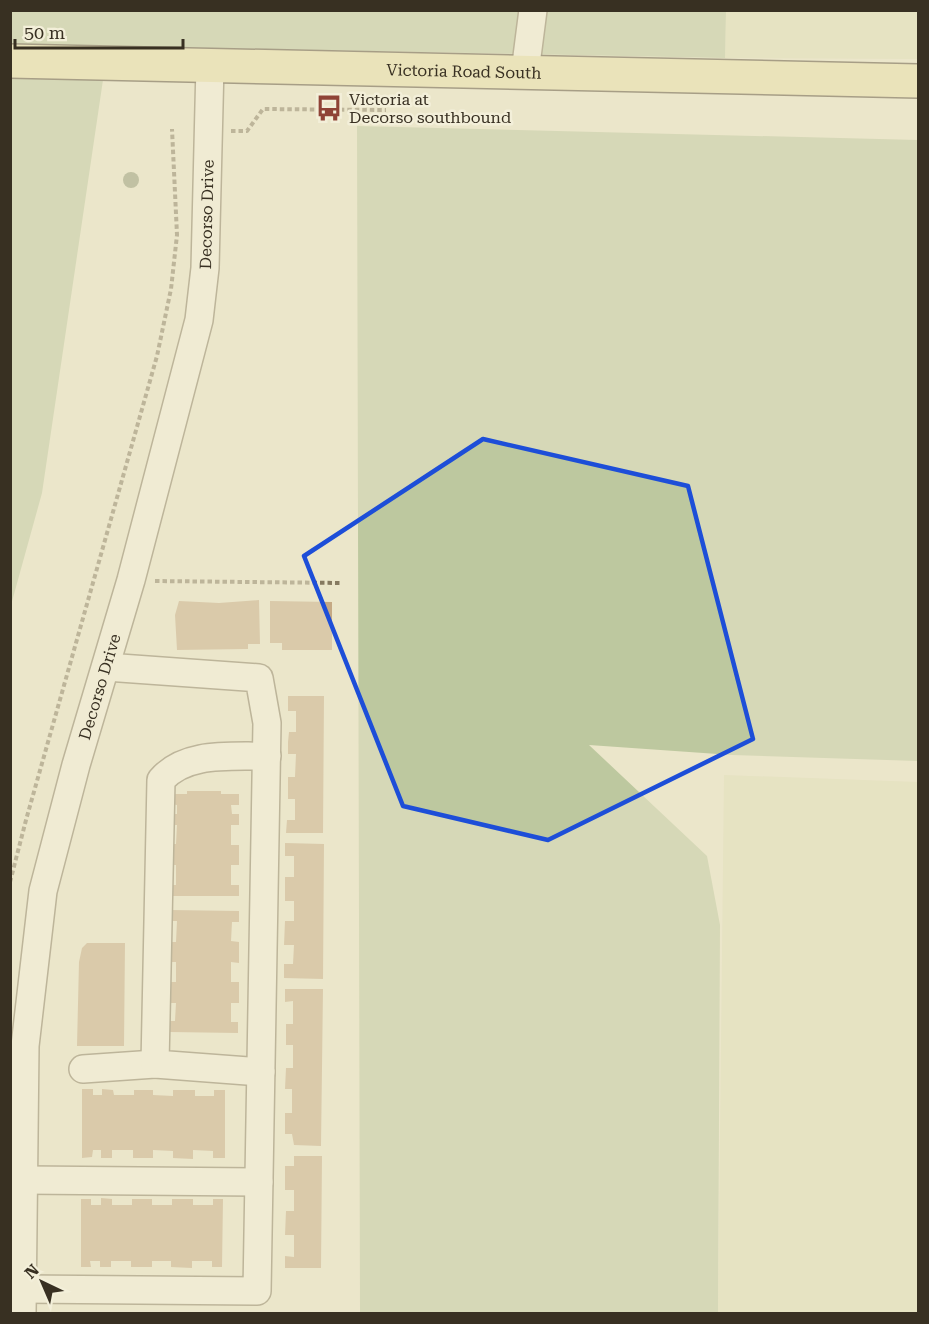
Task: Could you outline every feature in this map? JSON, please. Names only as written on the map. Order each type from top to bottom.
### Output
[{"type":"main road","name":"Victoria Road South","points":[[10,61],[918,81]]},
{"type":"street","points":[[525,72],[533,10]]},
{"type":"street","name":"Decorso Drive","points":[[22,1301],[24,1180],[22,1097],[25,1046],[43,891],[76,765],[131,580],[199,320],[205,268],[210,65]]},
{"type":"street","points":[[22,1301],[257,1291],[267,756],[267,723],[259,678],[106,667]]},
{"type":"street","points":[[155,1064],[161,780],[169,770],[193,759],[267,756]]},
{"type":"street","points":[[83,1069],[155,1064],[261,1072]]},
{"type":"street","points":[[24,1180],[259,1182]]},
{"type":"path","points":[[230,131],[247,131],[263,109],[386,110]]},
{"type":"path","points":[[10,882],[164,322],[177,236],[172,129]]},
{"type":"path","points":[[131,580],[341,583]]},
{"type":"highlighted area","points":[[483,439],[688,486],[753,739],[548,840],[403,806],[304,556]]},
{"type":"green space","points":[[11,11],[726,11],[725,58],[108,46],[42,493],[11,605]]},
{"type":"green space","points":[[726,11],[918,11],[918,59],[725,58]]},
{"type":"green space","points":[[357,126],[918,140],[918,761],[732,755],[589,745],[707,856],[720,925],[718,1313],[360,1313]]},
{"type":"green space","points":[[724,775],[918,782],[918,1313],[718,1314]]},
{"type":"building","points":[[259,600],[260,644],[248,644],[248,649],[177,650],[175,615],[179,601],[219,603]]},
{"type":"building","points":[[270,601],[332,602],[332,650],[282,650],[282,643],[270,643]]},
{"type":"building","points":[[288,696],[324,696],[323,833],[286,833],[287,820],[295,820],[295,799],[288,799],[288,777],[295,777],[296,754],[288,754],[289,732],[296,732],[296,711],[288,711]]},
{"type":"building","points":[[187,791],[221,791],[221,794],[239,794],[239,805],[231,805],[232,814],[239,814],[239,825],[231,825],[231,845],[239,845],[239,865],[231,865],[231,885],[239,885],[239,896],[170,896],[170,885],[176,885],[176,865],[170,865],[170,844],[176,844],[177,825],[170,825],[171,814],[177,814],[177,805],[171,804],[172,794],[187,794]]},
{"type":"building","points":[[285,843],[324,844],[323,979],[284,978],[284,964],[293,964],[294,945],[284,945],[285,921],[294,921],[294,901],[285,901],[285,877],[294,877],[294,856],[285,856]]},
{"type":"building","points":[[170,910],[239,911],[239,922],[232,922],[231,941],[239,942],[239,963],[231,962],[231,982],[239,982],[239,1003],[231,1003],[231,1022],[238,1022],[238,1033],[170,1032],[170,1021],[175,1021],[176,1003],[169,1003],[169,982],[176,982],[176,962],[170,962],[170,942],[176,942],[177,921],[170,921]]},
{"type":"building","points":[[87,943],[125,943],[124,1046],[77,1046],[79,962],[82,948]]},
{"type":"building","points":[[285,989],[323,989],[321,1146],[294,1145],[292,1134],[285,1134],[285,1113],[292,1113],[292,1089],[285,1089],[286,1068],[293,1068],[293,1045],[286,1045],[286,1024],[293,1024],[293,1001],[285,1002]]},
{"type":"building","points":[[82,1089],[93,1089],[93,1095],[102,1095],[102,1089],[113,1090],[114,1095],[134,1095],[134,1090],[153,1090],[153,1095],[173,1096],[173,1090],[195,1090],[195,1096],[214,1096],[214,1090],[225,1090],[225,1158],[213,1158],[213,1151],[193,1150],[193,1159],[173,1158],[173,1151],[153,1150],[153,1158],[133,1158],[133,1150],[112,1150],[112,1158],[101,1158],[101,1150],[93,1150],[92,1157],[82,1158]]},
{"type":"building","points":[[294,1156],[322,1156],[321,1268],[285,1268],[285,1256],[294,1257],[294,1235],[285,1235],[286,1211],[294,1211],[294,1190],[285,1190],[285,1166],[294,1166]]},
{"type":"building","points":[[101,1198],[112,1199],[112,1205],[132,1205],[132,1199],[152,1199],[152,1205],[172,1205],[172,1199],[193,1199],[193,1205],[213,1205],[213,1199],[223,1199],[222,1267],[212,1267],[212,1261],[192,1261],[192,1268],[171,1267],[171,1261],[152,1261],[152,1267],[131,1267],[131,1261],[111,1261],[111,1267],[100,1267],[100,1261],[90,1261],[91,1267],[81,1267],[81,1199],[91,1199],[91,1205],[101,1205]]},
{"type":"place","name":"Victoria at Decorso southbound","points":[[329,108]]}]
